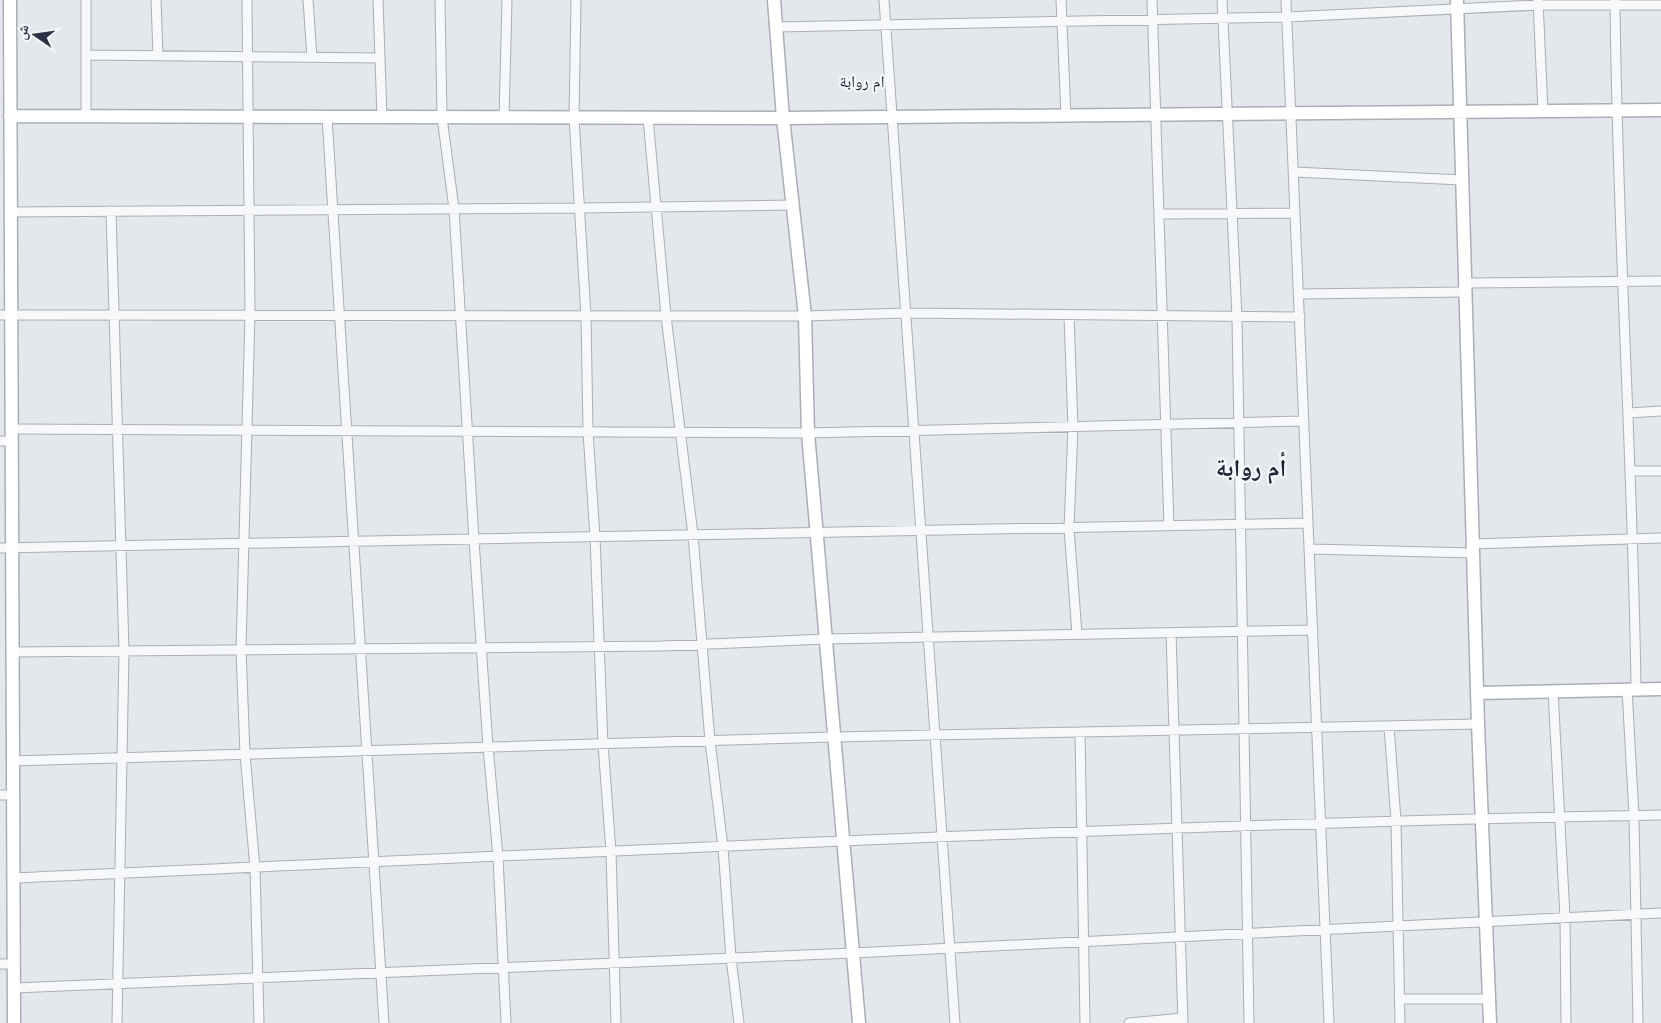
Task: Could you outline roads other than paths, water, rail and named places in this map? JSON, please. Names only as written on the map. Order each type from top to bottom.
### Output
[{"type":"street","points":[[10,0],[5,36],[10,116],[5,177],[10,212],[5,315],[7,437],[5,548],[12,761],[6,795],[13,878],[14,1023]]},
{"type":"street","points":[[86,0],[86,116]]},
{"type":"street","points":[[156,0],[158,56]]},
{"type":"street","points":[[247,0],[250,316],[242,650],[245,754],[255,868],[259,1023]]},
{"type":"street","points":[[308,0],[312,57]]},
{"type":"street","points":[[378,0],[382,117]]},
{"type":"street","points":[[440,0],[442,117],[454,209],[488,747],[498,857],[506,1023]]},
{"type":"street","points":[[504,118],[507,0]]},
{"type":"street","points":[[576,0],[574,118],[586,316],[588,432],[595,537],[603,744],[611,852],[616,1023]]},
{"type":"street","points":[[774,0],[783,118],[805,316],[808,433],[859,1023]]},
{"type":"street","points":[[884,0],[955,1023]]},
{"type":"street","points":[[1061,0],[1066,116]]},
{"type":"street","points":[[1152,0],[1154,115],[1163,316],[1169,526]]},
{"type":"street","points":[[1222,0],[1229,115],[1240,423],[1249,1023]]},
{"type":"street","points":[[1286,0],[1329,1023]]},
{"type":"street","points":[[776,27],[1287,17],[1457,5],[1538,3],[1661,5]]},
{"type":"street","points":[[1538,3],[1543,112]]},
{"type":"street","points":[[1615,3],[1616,111],[1634,539],[1631,689],[1638,1023]]},
{"type":"street","points":[[1457,5],[1478,724],[1490,1023]]},
{"type":"street","points":[[86,55],[380,58]]},
{"type":"street","points":[[10,116],[783,118],[1460,114],[1661,110]]},
{"type":"street","points":[[327,117],[384,1023]]},
{"type":"street","points":[[648,118],[666,316],[693,536],[710,741],[723,846],[731,958],[739,1023]]},
{"type":"street","points":[[1294,172],[1462,180]]},
{"type":"street","points":[[10,212],[793,205]]},
{"type":"street","points":[[111,211],[113,315],[119,430],[124,651],[121,874],[116,984],[117,1023]]},
{"type":"street","points":[[1159,214],[1295,213]]},
{"type":"street","points":[[1299,294],[1661,281]]},
{"type":"street","points":[[5,315],[805,316],[906,313],[1300,318]]},
{"type":"street","points":[[1069,315],[1073,426],[1069,528],[1077,634]]},
{"type":"street","points":[[1629,412],[1661,411]]},
{"type":"street","points":[[7,437],[119,430],[808,433],[1304,421]]},
{"type":"street","points":[[1631,471],[1661,471]]},
{"type":"street","points":[[5,548],[1308,523]]},
{"type":"street","points":[[1309,549],[1473,548],[1661,538]]},
{"type":"street","points":[[8,647],[124,651],[599,647],[826,639],[1313,630]]},
{"type":"street","points":[[1129,1023],[1183,1020],[1171,633]]},
{"type":"street","points":[[1478,693],[1661,688]]},
{"type":"street","points":[[1553,691],[1565,916],[1566,1023]]},
{"type":"street","points":[[12,761],[834,737],[1478,724]]},
{"type":"street","points":[[1389,726],[1396,821],[1400,1023]]},
{"type":"street","points":[[1080,732],[1085,1023]]},
{"type":"street","points":[[13,878],[843,841],[1482,818],[1661,815]]},
{"type":"street","points":[[14,988],[853,953],[1661,912]]},
{"type":"street","points":[[0,964],[14,964]]},
{"type":"street","points":[[1400,999],[1489,999]]},
{"type":"district","name":"ام روابة","points":[[862,82]]},
{"type":"district","name":"أم روابة","points":[[1251,468]]}]
